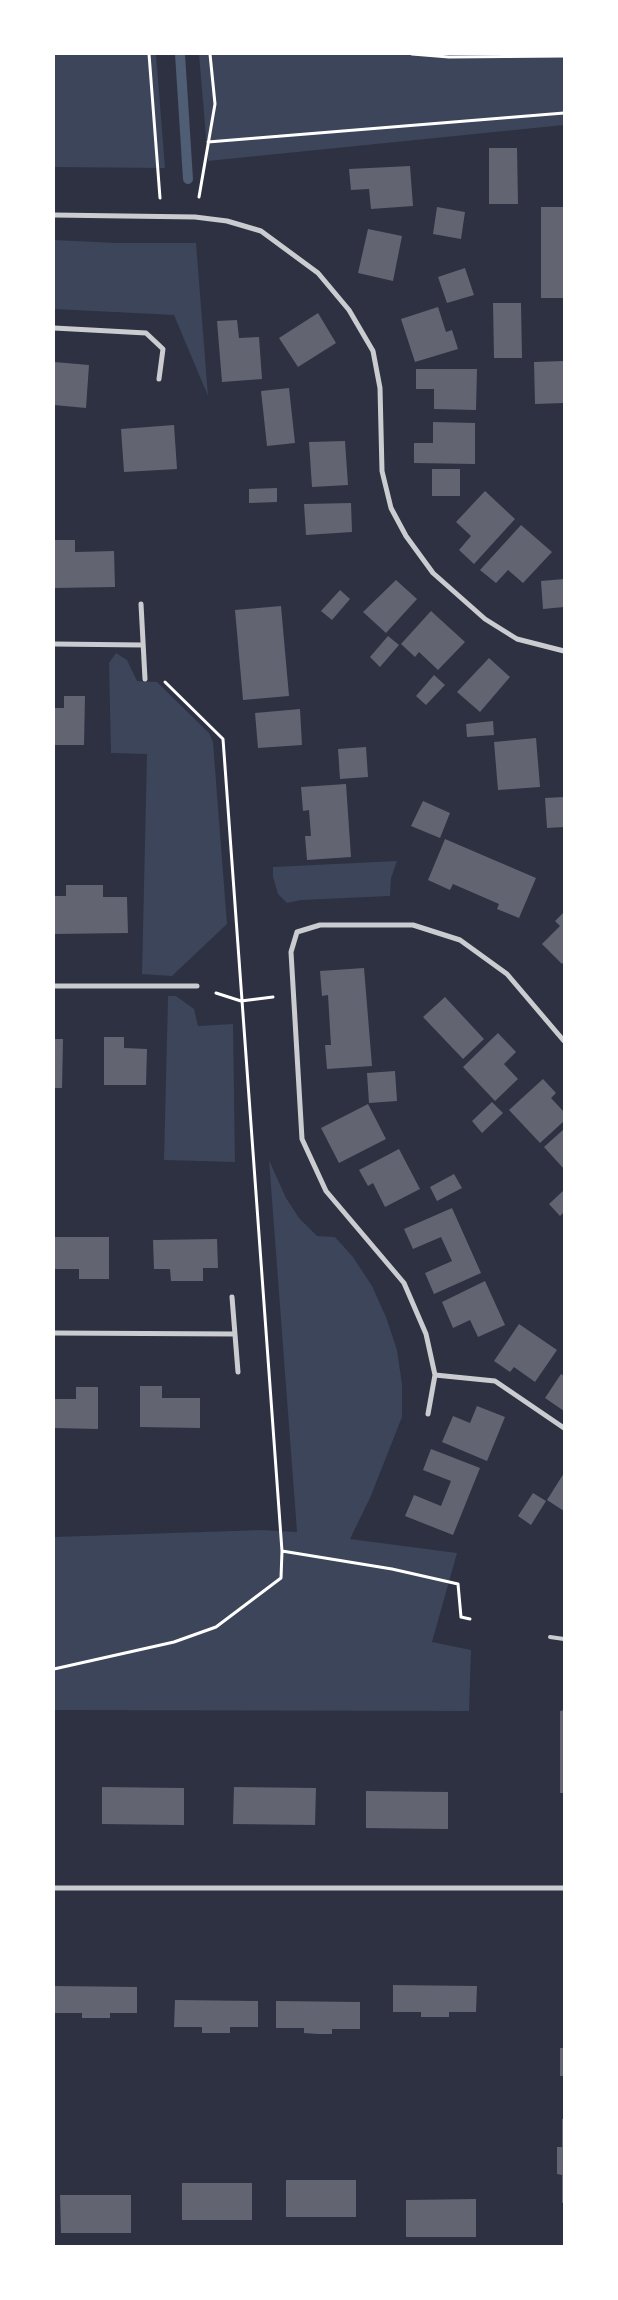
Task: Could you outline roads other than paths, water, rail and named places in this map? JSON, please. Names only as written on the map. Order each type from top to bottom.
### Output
[{"type":"street","points":[[54,215],[195,217],[227,221],[261,231],[318,273],[350,310],[373,351],[380,388],[382,471],[390,508],[406,536],[433,573],[486,619],[518,638],[564,651]]},
{"type":"street","points":[[54,328],[146,333],[163,349],[159,379]]},
{"type":"street","points":[[141,604],[145,679]]},
{"type":"street","points":[[54,644],[142,646]]},
{"type":"street","points":[[428,1414],[435,1375],[426,1334],[404,1283],[326,1191],[302,1139],[291,952],[298,932],[320,926],[412,925],[460,940],[507,974],[564,1041]]},
{"type":"street","points":[[54,986],[197,986]]},
{"type":"street","points":[[232,1296],[238,1372]]},
{"type":"street","points":[[54,1333],[234,1334]]},
{"type":"street","points":[[435,1375],[495,1381],[564,1428]]},
{"type":"street","points":[[54,1888],[564,1888]]},
{"type":"lane","points":[[550,1637],[564,1639]]},
{"type":"waterway","points":[[180,54],[188,179]]}]
